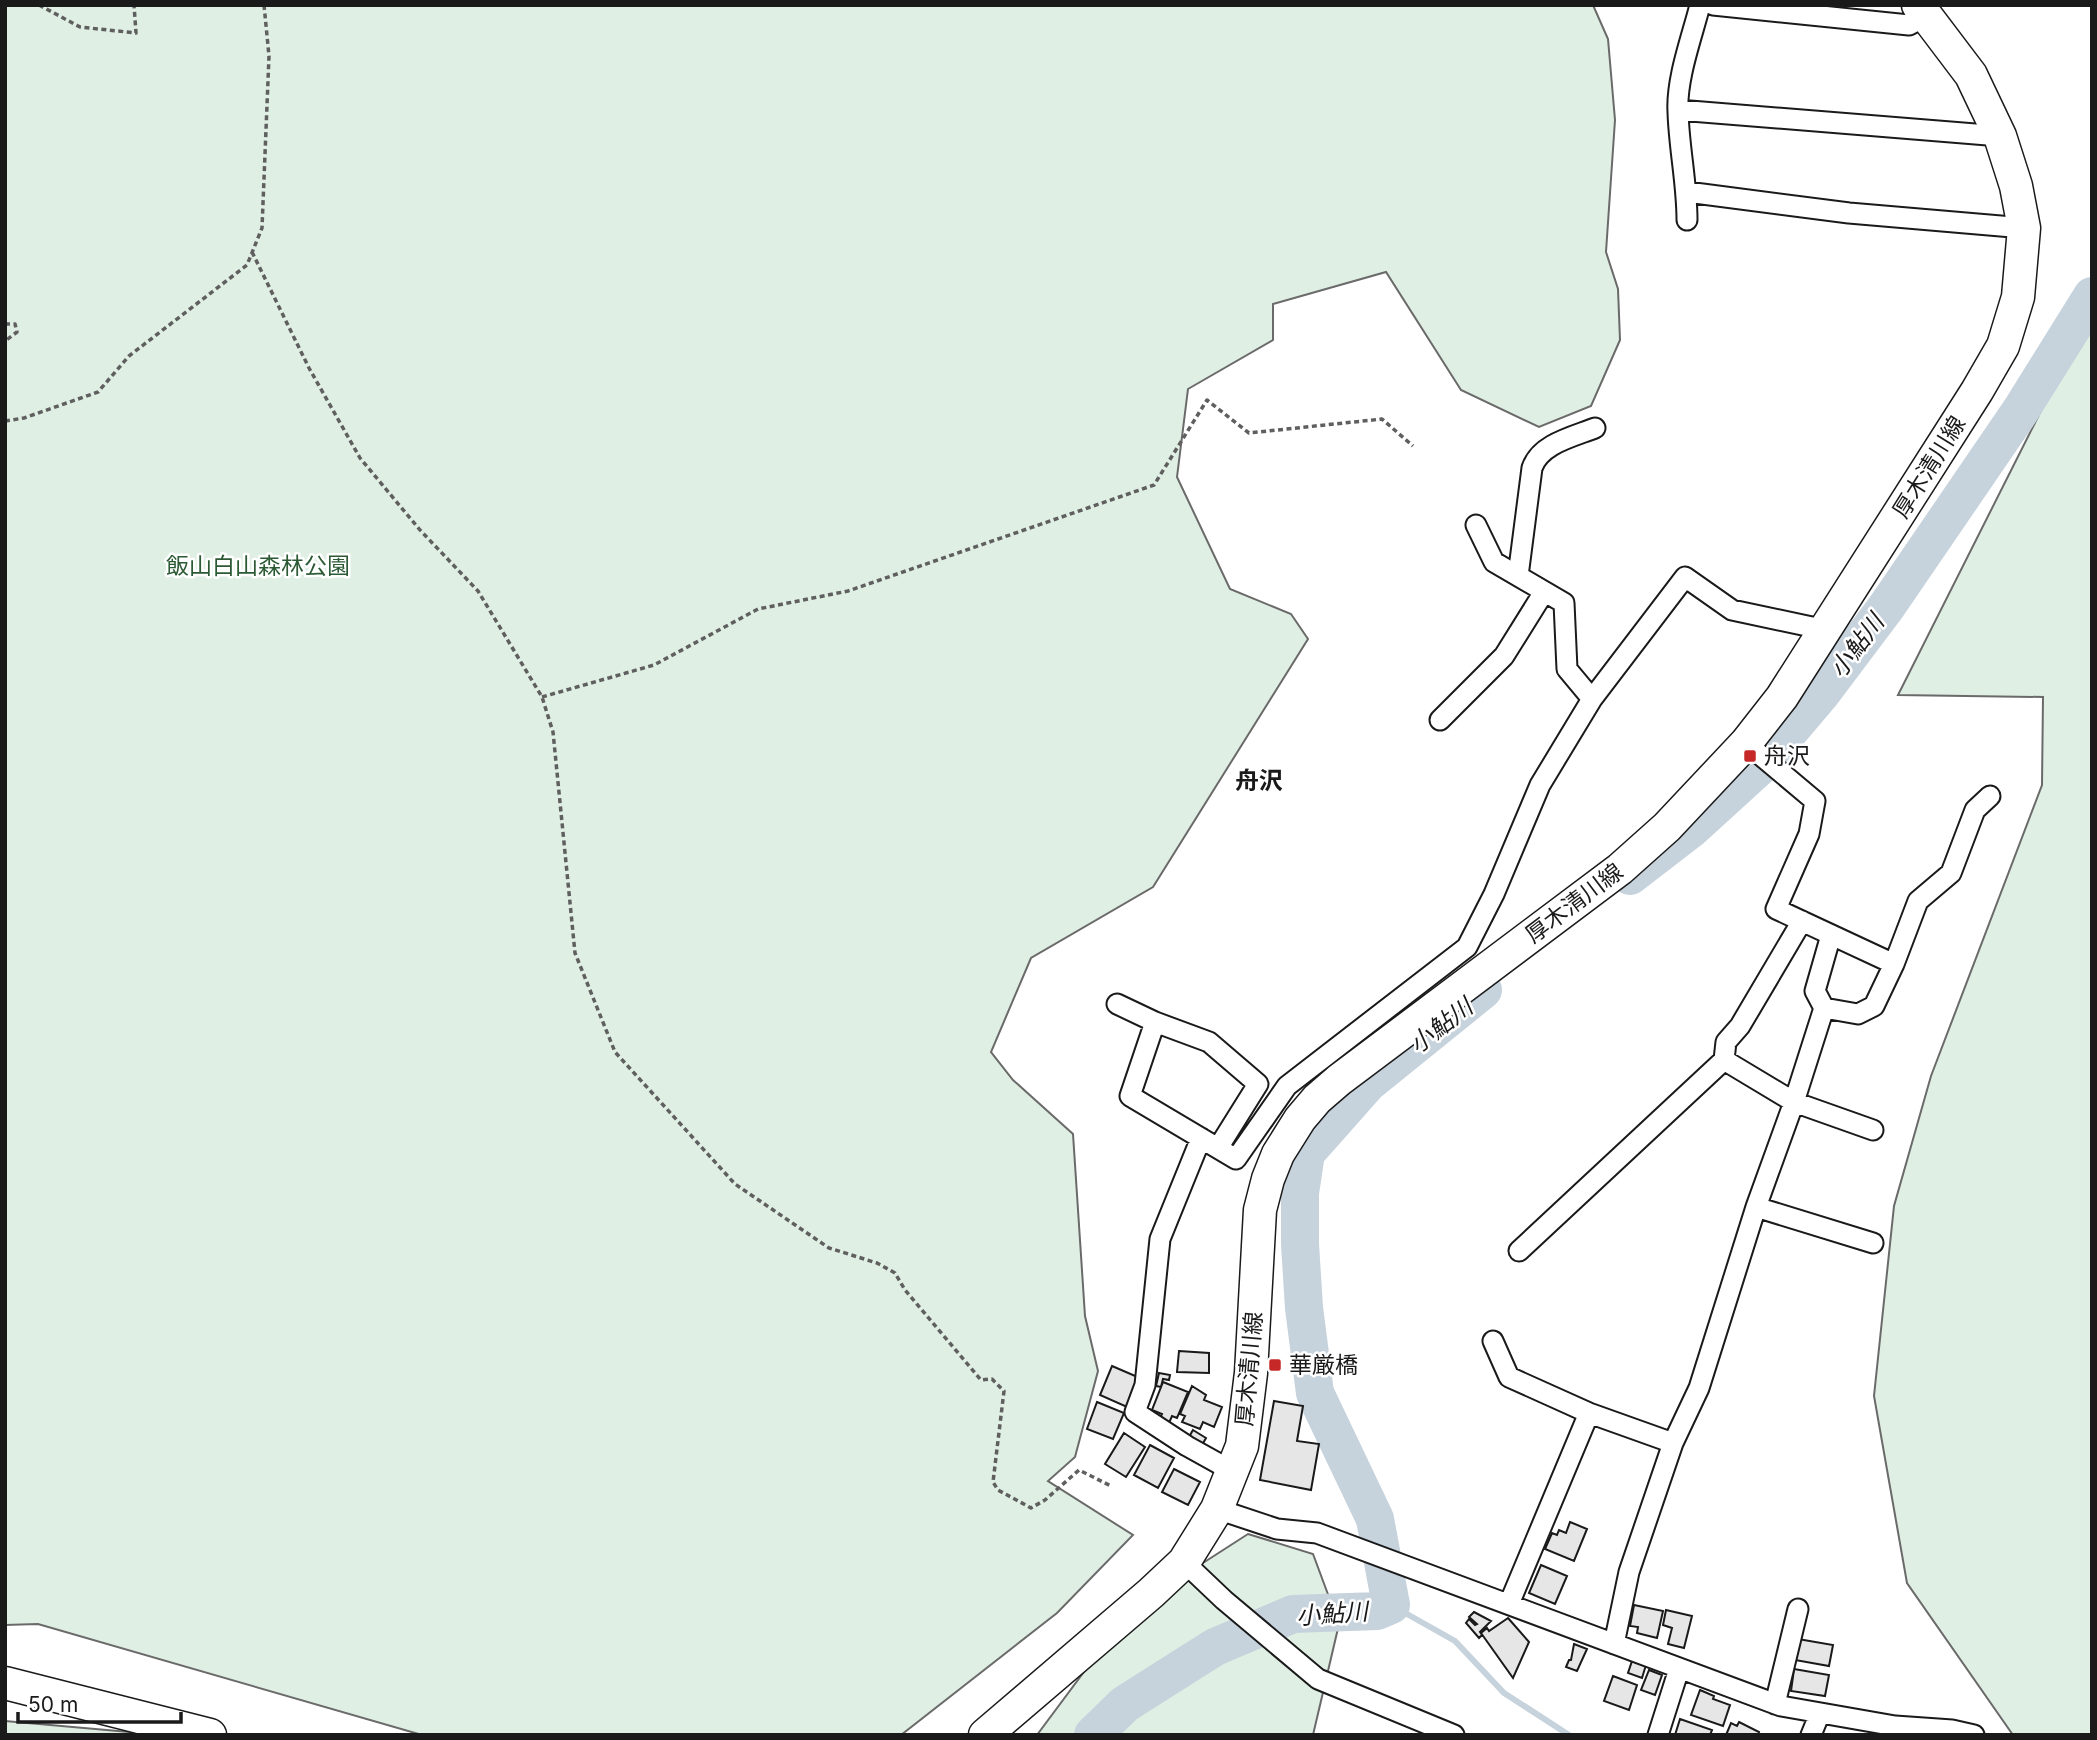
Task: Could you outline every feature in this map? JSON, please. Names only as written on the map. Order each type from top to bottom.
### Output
[{"type":"main road","name":"厚木清川線","points":[[985,1735],[1151,1594],[1184,1562],[1217,1509],[1242,1446],[1251,1373],[1258,1236],[1264,1194],[1278,1154],[1317,1099],[1331,1068],[1619,869],[1752,748],[2003,346],[2018,297],[2024,228],[2016,186],[2000,136],[1971,75],[1922,11]]},
{"type":"main road","points":[[5,1683],[210,1735]]},
{"type":"street","points":[[1687,220],[1687,192],[1678,110],[1681,84],[1700,5]]},
{"type":"street","points":[[1713,5],[1909,25],[1922,11]]},
{"type":"street","points":[[1678,110],[2000,136]]},
{"type":"street","points":[[1687,192],[1849,213],[2024,228]]},
{"type":"street","points":[[1518,576],[1535,458],[1544,449],[1595,428]]},
{"type":"street","points":[[1476,525],[1494,562],[1564,603],[1567,669],[1592,699]]},
{"type":"street","points":[[1155,1022],[1130,1096],[1236,1159],[1287,1086],[1331,1068],[1467,947],[1494,894],[1540,785],[1592,699],[1685,577],[1732,610],[1826,630]]},
{"type":"street","points":[[1440,720],[1504,656],[1544,592]]},
{"type":"street","points":[[1752,748],[1815,801],[1809,834],[1776,909],[1894,964]]},
{"type":"street","points":[[1825,1008],[1858,1014],[1874,1006],[1894,964],[1918,901],[1951,873],[1975,810],[1990,796]]},
{"type":"street","points":[[1519,1251],[1724,1060],[1726,1042],[1740,1026],[1802,921]]},
{"type":"street","points":[[1614,1644],[1629,1572],[1673,1444],[1699,1388],[1756,1207],[1825,1008],[1815,990],[1831,935]]},
{"type":"street","points":[[1117,1004],[1155,1022],[1209,1042],[1258,1084],[1218,1148]]},
{"type":"street","points":[[1724,1060],[1794,1102],[1873,1130]]},
{"type":"street","points":[[1200,1138],[1160,1239],[1144,1385],[1135,1412],[1232,1471]]},
{"type":"street","points":[[1756,1207],[1873,1243]]},
{"type":"street","points":[[1493,1341],[1509,1377],[1589,1413],[1673,1444]]},
{"type":"street","points":[[1509,1604],[1589,1413]]},
{"type":"street","points":[[1217,1509],[1277,1529],[1317,1533],[1775,1704],[1895,1726],[1952,1730],[1974,1735]]},
{"type":"street","points":[[1184,1562],[1224,1600],[1318,1679],[1454,1735]]},
{"type":"street","points":[[1775,1704],[1798,1609]]},
{"type":"street","points":[[1658,1735],[1679,1669]]},
{"type":"street","points":[[1811,1735],[1820,1713]]},
{"type":"path","points":[[39,5],[80,27],[136,33],[134,5]]},
{"type":"path","points":[[5,421],[24,418],[98,392],[130,356],[247,265],[262,228],[269,56],[264,5]]},
{"type":"path","points":[[252,252],[309,368],[360,458],[420,530],[478,591],[542,697],[553,732],[575,953],[615,1052],[735,1184],[829,1248],[877,1263],[895,1273],[905,1290],[981,1380],[992,1379],[1004,1391],[993,1482],[998,1490],[1031,1508],[1045,1500],[1079,1470],[1111,1486]]},
{"type":"path","points":[[5,324],[15,324],[17,332],[5,341]]},
{"type":"path","points":[[542,697],[654,665],[758,609],[848,591],[1154,485],[1207,400],[1249,433],[1382,419],[1413,446]]},
{"type":"green space","name":"飯山白山森林公園","points":[[5,5],[1593,5],[1608,39],[1615,120],[1606,252],[1618,289],[1620,340],[1591,406],[1539,427],[1461,390],[1386,272],[1273,304],[1273,340],[1188,389],[1177,477],[1230,589],[1291,614],[1308,639],[1153,887],[1031,958],[991,1052],[1013,1080],[1073,1134],[1085,1316],[1098,1371],[1075,1457],[1048,1481],[1133,1535],[1057,1613],[901,1735],[422,1735],[38,1624],[5,1625]]},
{"type":"green space","points":[[2092,328],[2092,1735],[2013,1735],[1907,1583],[1874,1396],[1894,1206],[1931,1076],[2042,785],[2043,697],[1898,695],[2052,389]]},
{"type":"green space","points":[[1248,1534],[1313,1554],[1339,1624],[1313,1735],[1037,1735],[1130,1610]]},
{"type":"green space","points":[[5,1721],[163,1735],[5,1735]]},
{"type":"building","points":[[1179,1351],[1209,1353],[1209,1373],[1177,1372]]},
{"type":"building","points":[[1112,1366],[1140,1378],[1127,1407],[1100,1395]]},
{"type":"building","points":[[1159,1373],[1170,1375],[1169,1380],[1163,1379],[1161,1387],[1156,1386]]},
{"type":"building","points":[[1163,1382],[1188,1392],[1177,1418],[1172,1416],[1169,1423],[1159,1420],[1162,1414],[1152,1410]]},
{"type":"building","points":[[1192,1386],[1206,1395],[1204,1400],[1222,1407],[1214,1427],[1203,1422],[1200,1429],[1182,1422],[1185,1416],[1180,1414]]},
{"type":"building","points":[[1274,1401],[1303,1406],[1297,1441],[1319,1444],[1311,1490],[1260,1480]]},
{"type":"building","points":[[1097,1402],[1124,1413],[1113,1439],[1087,1429]]},
{"type":"building","points":[[1193,1430],[1206,1438],[1202,1445],[1189,1437]]},
{"type":"building","points":[[1124,1433],[1145,1447],[1126,1477],[1105,1464]]},
{"type":"building","points":[[1150,1445],[1174,1458],[1158,1488],[1134,1475]]},
{"type":"building","points":[[1174,1469],[1200,1482],[1188,1505],[1162,1492]]},
{"type":"building","points":[[1570,1522],[1587,1529],[1574,1561],[1545,1549],[1552,1533],[1557,1535],[1559,1530],[1566,1533]]},
{"type":"building","points":[[1541,1565],[1567,1576],[1555,1604],[1529,1593]]},
{"type":"building","points":[[1634,1605],[1663,1611],[1657,1638],[1637,1633],[1638,1627],[1630,1626]]},
{"type":"building","points":[[1666,1610],[1692,1616],[1684,1648],[1668,1644],[1672,1628],[1663,1625]]},
{"type":"building","points":[[1474,1612],[1491,1621],[1480,1632],[1482,1635],[1479,1638],[1466,1623],[1469,1619],[1477,1624],[1469,1617]]},
{"type":"building","points":[[1508,1618],[1529,1642],[1513,1678],[1481,1633],[1487,1628],[1489,1631]]},
{"type":"building","points":[[1798,1639],[1833,1645],[1829,1666],[1795,1660]]},
{"type":"building","points":[[1574,1644],[1587,1649],[1577,1671],[1566,1667],[1571,1660]]},
{"type":"building","points":[[1632,1661],[1646,1665],[1642,1678],[1628,1673]]},
{"type":"building","points":[[1794,1669],[1829,1675],[1825,1696],[1791,1691]]},
{"type":"building","points":[[1649,1670],[1662,1675],[1655,1695],[1641,1690]]},
{"type":"building","points":[[1613,1676],[1637,1685],[1629,1710],[1604,1701]]},
{"type":"building","points":[[1700,1690],[1714,1696],[1713,1699],[1730,1705],[1723,1726],[1691,1715]]},
{"type":"building","points":[[1680,1719],[1712,1730],[1710,1735],[1675,1735]]},
{"type":"building","points":[[1739,1722],[1759,1732],[1758,1735],[1726,1735],[1731,1723],[1737,1726]]},
{"type":"waterway","name":"小鮎川","points":[[1630,876],[1691,829],[1758,768],[1820,695],[1887,606],[2021,410],[2092,296]]},
{"type":"waterway","name":"小鮎川","points":[[1093,1735],[1125,1704],[1215,1647],[1293,1614],[1377,1611],[1391,1605],[1375,1519],[1315,1393],[1304,1308],[1300,1193],[1306,1153],[1368,1083],[1483,990]]},
{"type":"waterway","points":[[1391,1605],[1455,1641],[1504,1693],[1569,1735]]},
{"type":"place","name":"舟沢","points":[[1750,756]]},
{"type":"place","name":"華厳橋","points":[[1275,1365]]},
{"type":"district","name":"舟沢","points":[[1259,781]]}]
